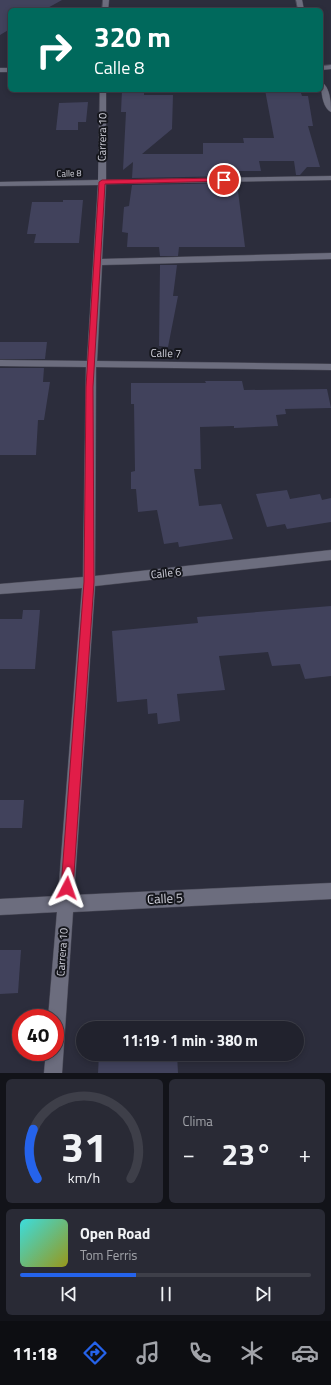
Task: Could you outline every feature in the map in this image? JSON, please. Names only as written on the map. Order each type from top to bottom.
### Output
[{"type":"street","points":[[323,89],[331,110]]},
{"type":"street","name":"Carrera 10","points":[[58,1009],[89,582],[91,364],[102,182],[103,92]]},
{"type":"street","name":"Calle 8","points":[[0,184],[331,178]]},
{"type":"street","points":[[97,262],[331,256]]},
{"type":"street","name":"Calle 7","points":[[0,363],[331,367]]},
{"type":"street","name":"Calle 6","points":[[0,589],[89,582],[331,555]]},
{"type":"street","name":"Calle 5","points":[[0,907],[331,891]]},
{"type":"street","points":[[53,1073],[54,1061]]},
{"type":"building","points":[[0,0],[62,0],[48,8],[8,8],[8,30],[0,35]]},
{"type":"building","points":[[122,92],[144,92],[144,95],[173,95],[172,129],[142,154],[203,154],[203,143],[244,143],[243,138],[274,138],[265,92],[301,92],[302,96],[308,96],[313,126],[308,126],[320,167],[307,167],[300,175],[296,175],[294,161],[259,161],[261,171],[236,171],[237,176],[132,178],[133,162],[123,170],[126,112],[121,112]]},
{"type":"building","points":[[88,102],[86,122],[78,122],[78,130],[56,130],[59,103]]},
{"type":"building","points":[[237,183],[245,247],[179,247],[178,256],[160,256],[159,247],[127,247],[128,233],[122,232],[124,207],[129,206],[132,185]]},
{"type":"building","points":[[63,200],[83,200],[79,243],[34,243],[36,234],[27,234],[32,202],[63,202]]},
{"type":"building","points":[[160,265],[177,265],[173,296],[178,296],[168,347],[159,346]]},
{"type":"building","points":[[0,342],[47,342],[45,359],[0,359]]},
{"type":"building","points":[[0,368],[44,368],[43,382],[50,382],[44,420],[38,420],[36,455],[0,455]]},
{"type":"building","points":[[205,381],[242,381],[244,390],[327,389],[331,408],[285,409],[286,414],[276,415],[278,426],[234,428],[234,426],[200,427],[201,469],[194,469],[199,506],[221,504],[233,539],[179,547],[178,542],[164,544],[157,510],[138,512],[136,489],[131,489],[131,472],[135,471],[134,404],[131,404],[131,383],[206,383]]},
{"type":"building","points":[[287,490],[290,499],[320,494],[322,500],[331,498],[331,522],[287,529],[285,524],[267,527],[256,494]]},
{"type":"building","points":[[331,606],[331,676],[305,679],[300,664],[272,666],[268,652],[219,656],[225,690],[177,694],[180,721],[158,724],[157,713],[148,714],[147,699],[117,702],[112,631],[198,623],[197,617]]},
{"type":"building","points":[[23,610],[40,610],[35,669],[0,669],[0,619],[22,619]]},
{"type":"building","points":[[0,800],[24,800],[22,828],[0,828]]},
{"type":"building","points":[[0,950],[21,950],[18,993],[0,994]]},
{"type":"building","points":[[99,1061],[177,1061],[178,1073],[98,1073]]},
{"type":"route","points":[[67,888],[89,582],[90,387],[102,182],[224,180]]}]
